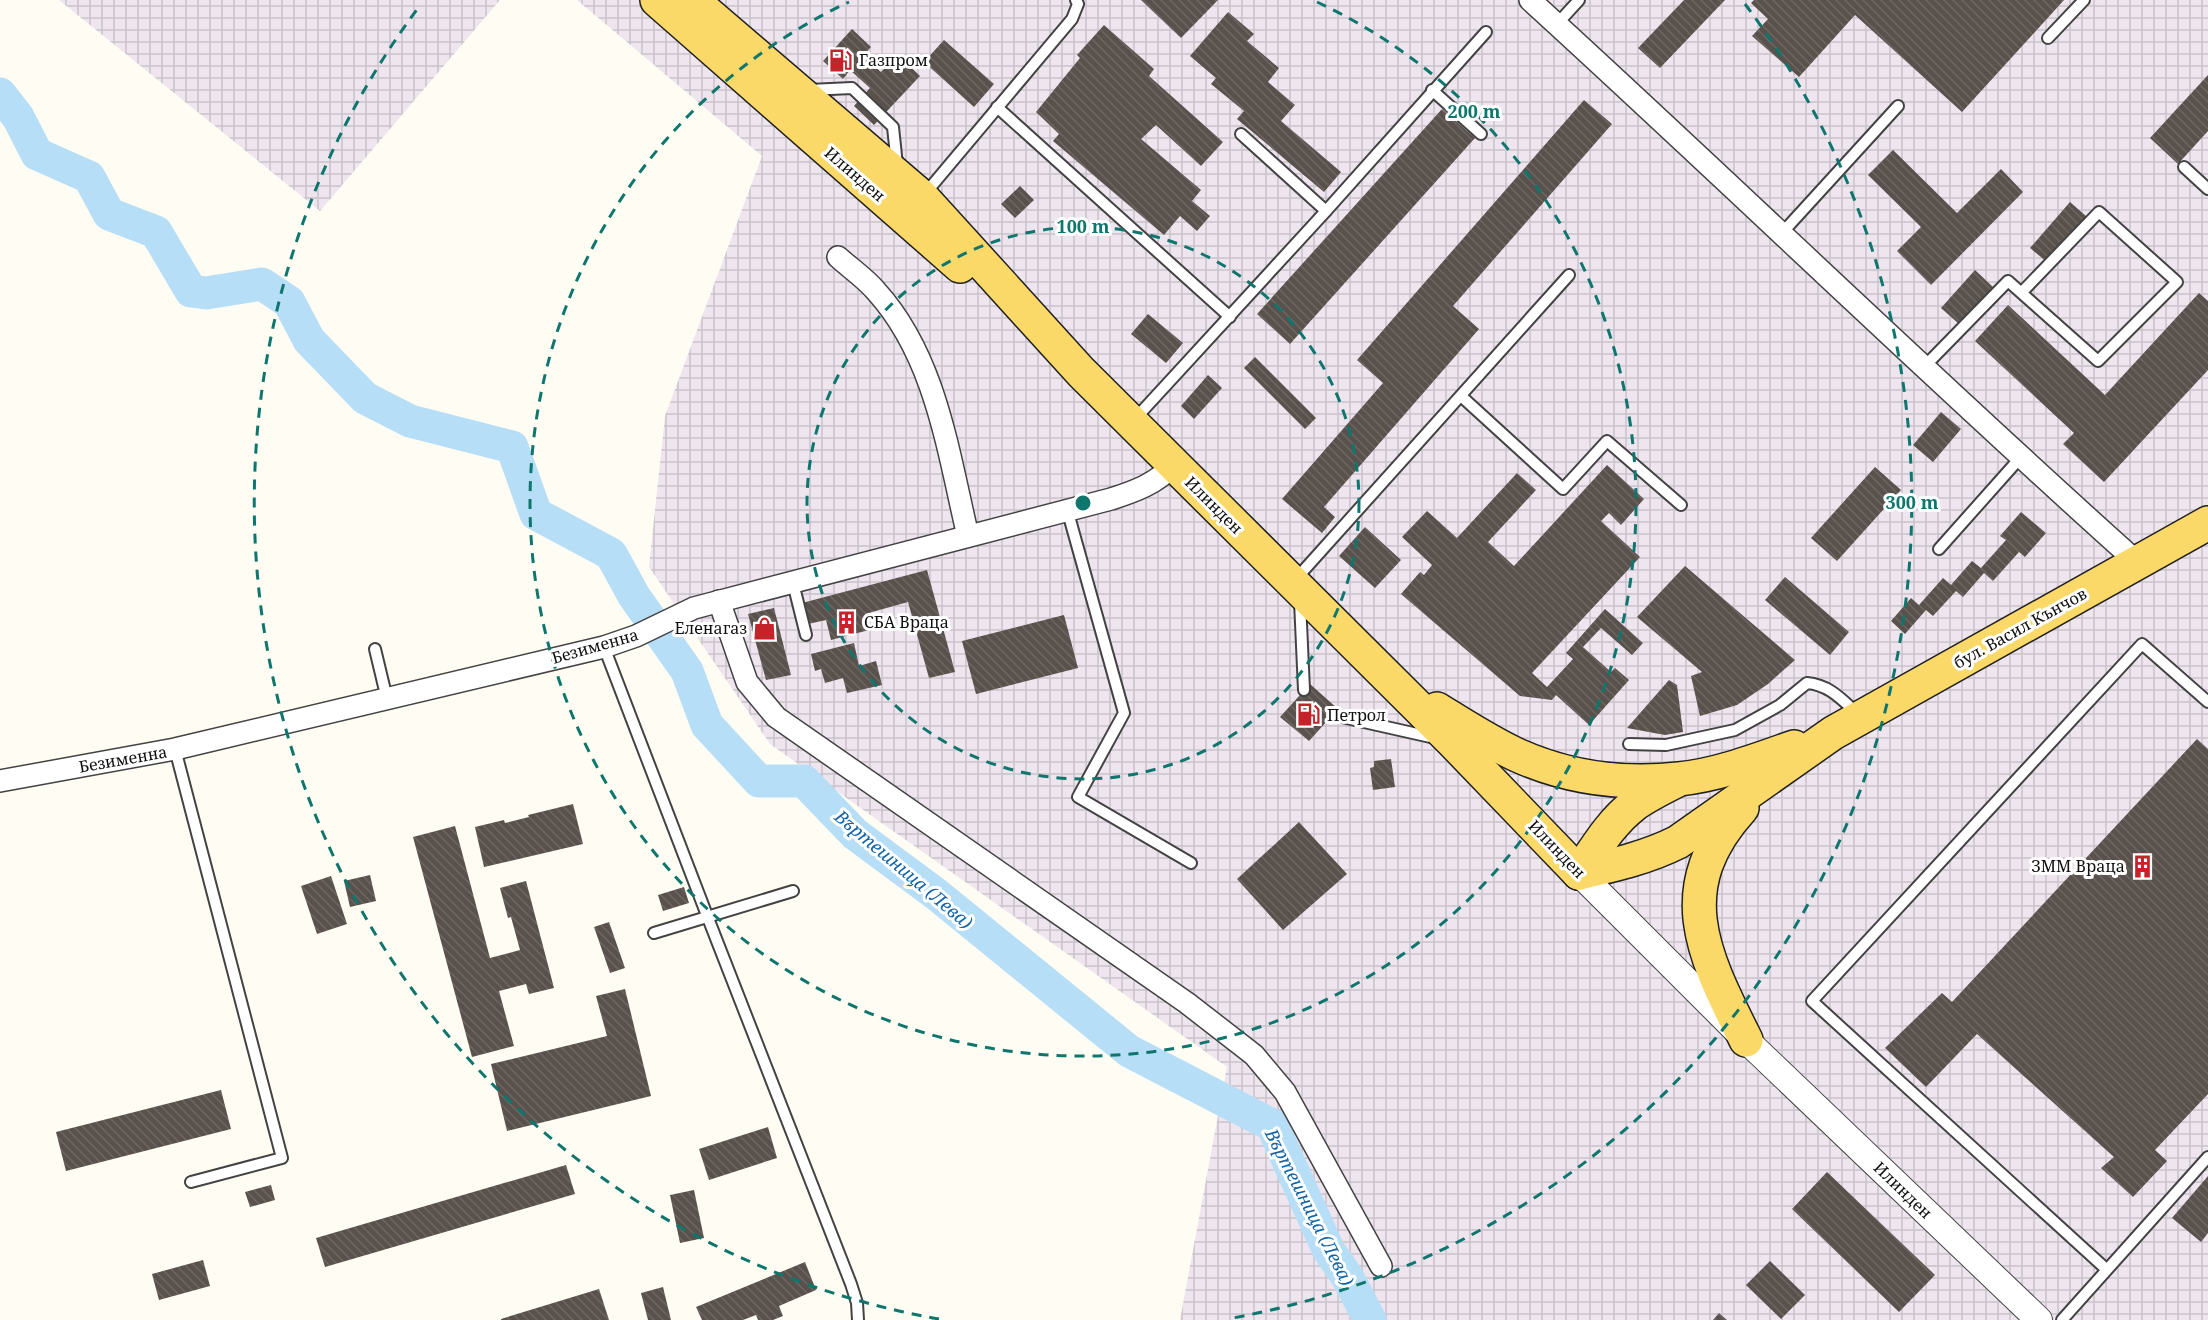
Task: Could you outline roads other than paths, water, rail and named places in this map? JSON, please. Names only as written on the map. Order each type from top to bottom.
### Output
[{"type":"main road","name":"Илинден","points":[[657,0],[1081,372]]},
{"type":"main road","name":"Илинден","points":[[692,0],[910,187],[1081,372],[1452,741],[1579,873]]},
{"type":"main road","name":"бул. Васил Кънчов","points":[[1579,873],[1629,862],[1678,842],[1833,733],[2208,523]]},
{"type":"main road","name":"бул. Васил Кънчов","points":[[1392,682],[1488,740],[1544,766],[1602,780],[1679,779],[1741,765],[1833,733]]},
{"type":"main road","points":[[1746,1040],[1714,975],[1704,945],[1700,915],[1700,888],[1716,843],[1731,820],[1773,775]]},
{"type":"main road","points":[[1579,873],[1607,831],[1621,816],[1648,795],[1679,779]]},
{"type":"street","points":[[1530,0],[1782,233],[2020,458],[2138,563]]},
{"type":"street","points":[[838,257],[876,290],[906,332],[932,387],[968,536]]},
{"type":"street","name":"Безименна","points":[[0,781],[175,749],[604,646],[636,636],[694,609],[720,601],[1111,499],[1143,488],[1161,477],[1174,465]]},
{"type":"street","points":[[720,601],[747,682],[776,717],[1187,1003],[1254,1055],[1286,1092],[1381,1266]]},
{"type":"street","name":"Илинден","points":[[1579,873],[1746,1040],[2039,1320]]},
{"type":"lane","points":[[910,187],[997,107],[1072,19],[1078,4],[1076,0]]},
{"type":"lane","points":[[1557,24],[1580,0]]},
{"type":"lane","points":[[2048,38],[2084,0]]},
{"type":"lane","points":[[1132,423],[1486,32]]},
{"type":"lane","points":[[1432,90],[1481,134]]},
{"type":"lane","points":[[1782,233],[1898,106]]},
{"type":"lane","points":[[997,107],[1230,316]]},
{"type":"lane","points":[[1242,134],[1326,211]]},
{"type":"lane","points":[[2184,167],[2208,189]]},
{"type":"lane","points":[[1923,368],[2008,281],[2098,361],[2177,282],[2099,212],[2022,292]]},
{"type":"lane","points":[[1304,690],[1296,586],[1569,275]]},
{"type":"lane","points":[[1461,396],[1563,489],[1607,441],[1681,505]]},
{"type":"lane","points":[[1939,549],[2020,458]]},
{"type":"lane","points":[[1067,509],[1124,713],[1078,797],[1191,863]]},
{"type":"lane","points":[[793,583],[806,635]]},
{"type":"lane","points":[[2106,1269],[1812,1001],[2142,644],[2208,702]]},
{"type":"lane","points":[[604,646],[851,1284],[857,1303],[858,1320]]},
{"type":"lane","points":[[375,649],[387,699]]},
{"type":"lane","points":[[1629,744],[1666,745],[1734,730],[1780,705],[1807,683],[1820,684],[1832,690],[1861,717]]},
{"type":"lane","points":[[1333,715],[1452,741]]},
{"type":"lane","points":[[175,749],[282,1158],[191,1182]]},
{"type":"lane","points":[[654,933],[793,891]]},
{"type":"lane","points":[[2062,1320],[2208,1157]]},
{"type":"waterway","name":"Въртешница (Лева)","points":[[0,94],[18,117],[37,154],[89,177],[109,214],[156,232],[191,291],[206,293],[262,284],[289,302],[309,340],[365,398],[410,421],[512,447],[536,514],[611,554],[634,596],[687,671],[707,725],[759,781],[804,781],[855,834],[936,894],[1129,1051],[1272,1125],[1328,1249],[1348,1278],[1370,1320]]},
{"type":"place","name":"Газпром","points":[[841,60]]},
{"type":"place","name":"СБА Враца","points":[[846,622]]},
{"type":"place","name":"Еленагаз","points":[[765,628]]},
{"type":"place","name":"Петрол","points":[[1309,715]]},
{"type":"place","name":"ЗММ Враца","points":[[2143,866]]}]
